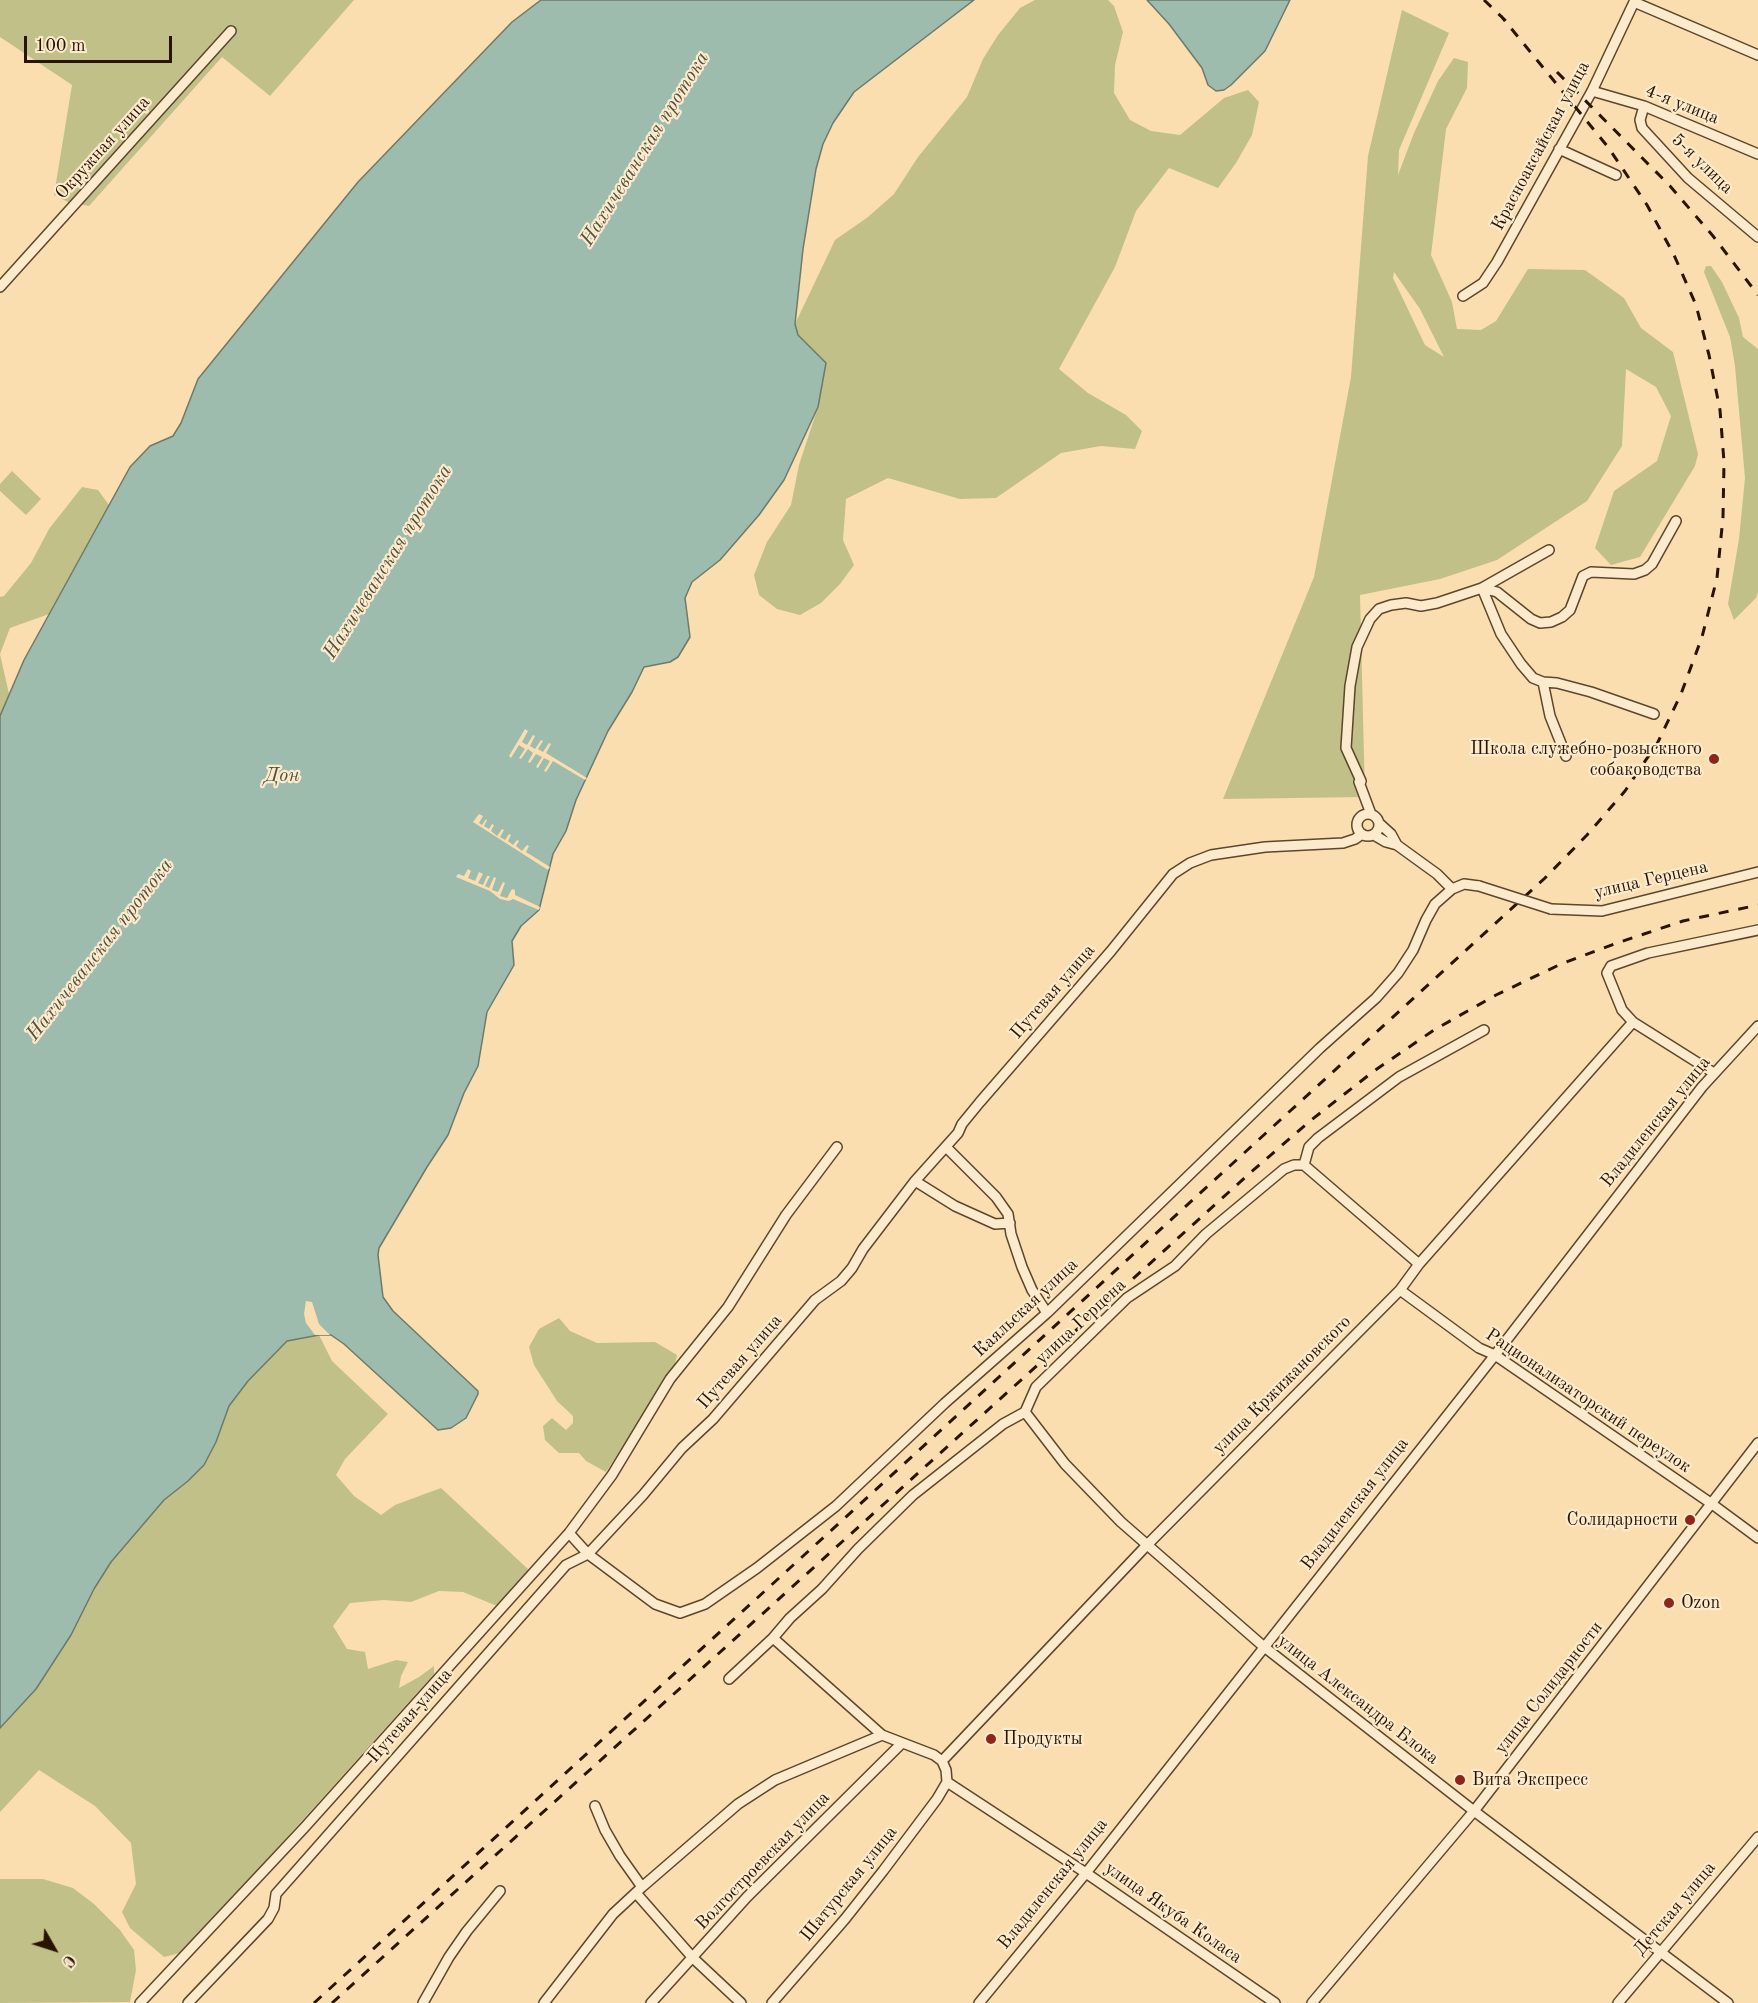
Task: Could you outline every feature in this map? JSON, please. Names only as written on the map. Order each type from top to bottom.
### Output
[{"type":"street","points":[[1635,1],[1758,55]]},
{"type":"street","name":"Красноаксайская улица","points":[[1463,296],[1483,283],[1497,262],[1592,91],[1635,1]]},
{"type":"street","name":"Окружная улица","points":[[0,287],[231,32]]},
{"type":"street","name":"4-я улица","points":[[1592,91],[1644,106],[1757,150]]},
{"type":"street","name":"5-я улица","points":[[1644,106],[1640,120],[1642,128],[1688,177],[1758,237]]},
{"type":"street","points":[[1559,149],[1616,175]]},
{"type":"street","points":[[1482,588],[1497,592],[1531,619],[1540,623],[1551,622],[1570,610],[1583,576],[1591,572],[1634,574],[1652,564],[1676,521]]},
{"type":"street","points":[[1362,834],[1357,826],[1358,821],[1361,816],[1371,814],[1359,782],[1361,780],[1346,747],[1350,686],[1358,647],[1370,619],[1379,609],[1391,605],[1406,603],[1421,606],[1482,588],[1549,550]]},
{"type":"street","points":[[1482,588],[1502,634],[1533,678],[1591,692],[1654,714]]},
{"type":"street","points":[[1543,682],[1550,716],[1566,756]]},
{"type":"street","name":"Путевая улица","points":[[1371,814],[1376,816],[1397,845]]},
{"type":"street","points":[[1374,835],[1378,832],[1380,824]]},
{"type":"street","name":"Путевая улица","points":[[188,2003],[268,1919],[274,1908],[276,1894],[566,1565],[588,1554],[643,1495],[682,1448],[713,1419],[815,1300],[841,1281],[852,1269],[863,1249],[915,1181],[1111,951],[1173,874],[1190,862],[1211,855],[1265,847],[1342,843],[1362,834],[1368,837],[1374,835],[1397,845],[1437,874],[1452,889]]},
{"type":"street","name":"улица Герцена","points":[[1452,889],[1464,884],[1479,886],[1551,909],[1602,911],[1758,873]]},
{"type":"street","name":"Каяльская улица","points":[[569,1533],[588,1554],[655,1604],[680,1613],[705,1604],[758,1568],[836,1506],[945,1403],[1047,1313],[1295,1072],[1376,998],[1398,973],[1413,950],[1436,904],[1452,889]]},
{"type":"street","points":[[1714,1073],[1634,1022],[1622,1010],[1607,973],[1611,966],[1648,953],[1758,930]]},
{"type":"street","name":"улица Кржижановского","points":[[942,1761],[1147,1545],[1400,1290],[1419,1264],[1634,1022]]},
{"type":"street","name":"Владиленская улица","points":[[979,2003],[1086,1873],[1714,1073],[1758,1026]]},
{"type":"street","points":[[1419,1264],[1304,1165],[1309,1147],[1318,1138],[1400,1077],[1484,1030]]},
{"type":"street","points":[[946,1146],[996,1197],[1008,1214],[1011,1234],[1022,1267],[1032,1290],[1047,1313]]},
{"type":"street","name":"Путевая улица","points":[[140,2003],[304,1828],[569,1533],[612,1475],[670,1378],[728,1307],[786,1215],[837,1147]]},
{"type":"street","name":"улица Герцена","points":[[1025,1412],[1036,1387],[1127,1298],[1175,1266],[1206,1234],[1284,1169],[1304,1165]]},
{"type":"street","points":[[915,1181],[955,1206],[995,1224],[1010,1223]]},
{"type":"street","name":"Рационализаторский переулок","points":[[1400,1290],[1479,1348],[1495,1354],[1758,1538]]},
{"type":"street","points":[[729,1679],[822,1589],[858,1549],[913,1495],[1003,1424],[1025,1412]]},
{"type":"street","name":"улица Александра Блока","points":[[1025,1412],[1065,1464],[1121,1521],[1263,1646],[1474,1811],[1728,2003]]},
{"type":"street","name":"улица Солидарности","points":[[1312,2003],[1474,1811],[1758,1443]]},
{"type":"street","points":[[773,1638],[882,1735],[934,1755],[942,1761],[946,1770],[947,1782]]},
{"type":"street","points":[[544,2003],[614,1914],[738,1804],[775,1780],[882,1735]]},
{"type":"street","name":"Волгостроевская улица","points":[[651,2003],[747,1897],[902,1743]]},
{"type":"street","name":"улица Якуба Коласа","points":[[947,1782],[1086,1873],[1275,2003]]},
{"type":"street","name":"Шатурская улица","points":[[772,2003],[883,1871],[937,1799],[947,1782]]},
{"type":"street","points":[[595,1806],[604,1830],[639,1890],[693,1958],[741,2003]]},
{"type":"street","name":"Детская улица","points":[[1618,2003],[1758,1837]]},
{"type":"street","points":[[423,2003],[449,1957],[500,1891]]},
{"type":"shaded area","points":[[0,0],[354,0],[270,96],[222,57],[89,206],[68,202],[54,195],[72,85],[0,37]]},
{"type":"shaded area","points":[[1035,0],[1108,0],[1114,6],[1123,32],[1115,65],[1114,93],[1130,120],[1151,131],[1180,135],[1224,98],[1248,90],[1259,102],[1252,135],[1218,188],[1169,168],[1136,211],[1115,267],[1059,369],[1088,393],[1126,415],[1142,431],[1135,449],[1101,446],[1061,453],[996,498],[960,499],[888,478],[846,499],[843,540],[854,565],[840,584],[821,603],[800,615],[777,609],[759,595],[754,575],[767,542],[791,505],[799,465],[818,407],[826,363],[798,335],[795,324],[835,240],[868,217],[894,194],[918,157],[967,97],[983,59],[998,35],[1020,8]]},
{"type":"shaded area","points":[[1402,10],[1449,33],[1399,150],[1398,175],[1438,81],[1454,58],[1468,62],[1467,88],[1446,129],[1431,255],[1452,302],[1457,329],[1481,330],[1496,321],[1528,269],[1585,270],[1624,298],[1641,328],[1673,352],[1698,454],[1695,466],[1640,557],[1611,565],[1595,548],[1614,491],[1657,461],[1671,416],[1656,387],[1626,369],[1622,446],[1587,501],[1497,560],[1440,579],[1360,595],[1365,797],[1223,799],[1314,577],[1351,377],[1368,156]],"holes":[[[1394,272],[1420,309],[1444,357],[1425,345],[1393,278]]]},
{"type":"shaded area","points":[[1706,266],[1711,266],[1722,282],[1739,318],[1743,337],[1758,349],[1758,592],[1756,598],[1734,620],[1728,604],[1739,539],[1745,478],[1735,366],[1730,337],[1704,272]]},
{"type":"shaded area","points":[[12,471],[41,499],[26,515],[0,491],[0,484]]},
{"type":"shaded area","points":[[82,487],[98,490],[109,505],[49,614],[10,628],[0,654],[0,597],[4,596],[31,563],[49,529]]},
{"type":"shaded area","points":[[0,654],[9,694],[0,716]]},
{"type":"shaded area","points":[[559,1318],[570,1331],[597,1343],[655,1342],[677,1355],[674,1368],[606,1472],[586,1461],[579,1453],[559,1453],[545,1440],[543,1426],[552,1418],[566,1430],[573,1423],[573,1416],[557,1401],[534,1365],[529,1347],[539,1329]]},
{"type":"shaded area","points":[[319,1335],[332,1361],[388,1414],[345,1459],[336,1475],[354,1496],[381,1515],[395,1505],[441,1488],[529,1570],[497,1606],[463,1592],[439,1591],[411,1602],[384,1600],[350,1603],[333,1626],[347,1649],[365,1652],[368,1669],[396,1660],[408,1662],[401,1676],[399,1688],[434,1666],[434,1674],[184,1952],[164,1957],[130,1928],[122,1912],[136,1884],[131,1843],[95,1806],[39,1770],[0,1812],[0,1728],[36,1689],[71,1635],[94,1589],[111,1562],[164,1500],[204,1465],[216,1442],[229,1406],[248,1381],[287,1341]]},
{"type":"shaded area","points":[[0,1879],[43,1879],[73,1888],[94,1904],[120,1930],[134,1950],[136,1970],[130,2002],[0,2003]]},
{"type":"water","name":"Дон","points":[[541,0],[974,0],[854,92],[833,123],[823,144],[816,169],[803,249],[795,324],[798,335],[826,363],[818,407],[784,480],[759,515],[720,560],[692,582],[685,598],[690,637],[678,657],[670,662],[644,667],[608,731],[576,800],[566,831],[553,854],[539,910],[521,926],[512,941],[514,965],[487,1012],[478,1066],[464,1093],[448,1135],[379,1248],[383,1297],[393,1311],[478,1391],[466,1418],[451,1428],[438,1430],[344,1344],[331,1335],[287,1341],[248,1381],[229,1406],[216,1442],[204,1465],[164,1500],[111,1562],[94,1589],[71,1635],[36,1689],[0,1728],[0,716],[24,660],[130,467],[150,446],[173,436],[181,423],[198,379],[358,182],[512,22]]},
{"type":"water","points":[[1147,0],[1290,0],[1265,51],[1231,85],[1224,90],[1216,91],[1208,85],[1202,68],[1169,24]]},
{"type":"pier","points":[[525,729],[528,731],[522,742],[527,745],[533,735],[535,736],[530,746],[535,749],[541,740],[543,741],[538,749],[543,752],[549,743],[551,744],[546,753],[587,778],[585,780],[553,761],[546,772],[544,771],[550,761],[544,758],[538,768],[536,767],[542,757],[536,754],[530,763],[528,762],[533,753],[528,749],[521,759],[519,758],[525,749],[519,745],[511,758],[509,756]]},
{"type":"pier","points":[[479,814],[483,816],[479,823],[482,825],[486,819],[484,826],[489,829],[492,824],[494,825],[491,831],[497,836],[502,829],[504,830],[500,837],[505,840],[509,834],[511,835],[508,841],[513,845],[517,840],[519,841],[516,846],[522,851],[527,845],[529,846],[526,852],[550,867],[548,870],[473,822]]},
{"type":"pier","points":[[468,869],[471,871],[468,878],[475,881],[479,872],[483,874],[478,883],[483,885],[487,876],[490,876],[485,886],[489,888],[494,877],[496,878],[492,890],[498,892],[503,882],[505,883],[500,896],[507,898],[512,889],[515,890],[515,895],[540,907],[539,910],[513,899],[509,901],[500,899],[490,891],[456,877],[458,874],[464,876]]},
{"type":"pier","points":[[306,1301],[312,1302],[319,1324],[330,1335],[315,1335],[306,1323],[304,1314]]},
{"type":"railway","points":[[1484,0],[1506,21]]},
{"type":"railway","points":[[314,2003],[1545,878],[1587,835],[1625,791],[1658,742],[1681,694],[1702,637],[1717,578],[1723,517],[1724,462],[1720,410],[1709,355],[1696,305],[1674,255],[1647,205],[1608,147],[1501,16]]},
{"type":"railway","points":[[1557,72],[1670,186],[1713,236],[1758,295]]},
{"type":"railway","points":[[332,2003],[1250,1173],[1310,1121],[1374,1071],[1434,1030],[1496,995],[1561,964],[1683,921],[1758,905]]},
{"type":"place","name":"Школа служебно-розыскного собаководства","points":[[1714,759]]},
{"type":"place","name":"Солидарности","points":[[1690,1520]]},
{"type":"place","name":"Ozon","points":[[1669,1603]]},
{"type":"place","name":"Продукты","points":[[991,1739]]},
{"type":"place","name":"Вита Экспресс","points":[[1460,1780]]},
{"type":"water label","name":"Нахичеванская протока","points":[[645,149]]},
{"type":"water label","name":"Нахичеванская протока","points":[[388,562]]},
{"type":"water label","name":"Нахичеванская протока","points":[[100,950]]}]
